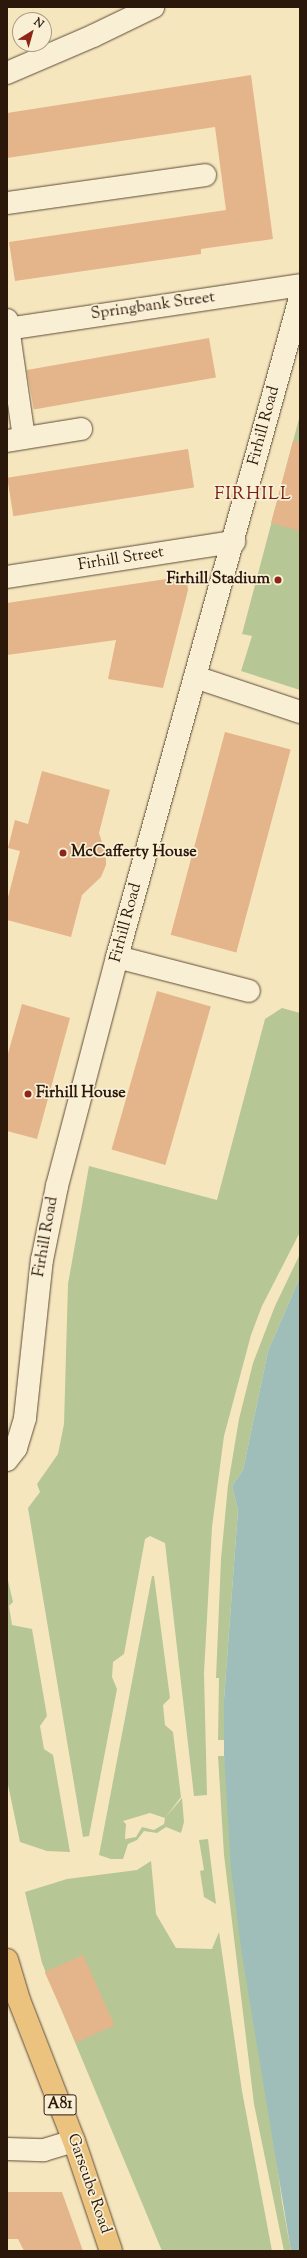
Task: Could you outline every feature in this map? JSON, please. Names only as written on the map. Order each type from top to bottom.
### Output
[{"type":"main road","name":"Garscube Road","points":[[7,1960],[19,2000],[74,2141],[111,2251]]},
{"type":"street","points":[[7,73],[86,40],[153,7]]},
{"type":"street","points":[[7,203],[205,175]]},
{"type":"street","name":"Springbank Street","points":[[7,326],[300,285]]},
{"type":"street","name":"Firhill Road","points":[[7,1460],[16,1448],[25,1418],[42,1260],[51,1212],[117,957],[234,542],[300,298]]},
{"type":"street","points":[[7,326],[16,440],[81,429]]},
{"type":"street","name":"Firhill Street","points":[[7,577],[234,542]]},
{"type":"street","points":[[195,677],[300,712]]},
{"type":"street","points":[[117,957],[249,991]]},
{"type":"street","points":[[7,2149],[44,2150],[74,2141]]},
{"type":"green space","name":"Firhill Stadium","points":[[300,415],[300,690],[241,671],[252,636],[242,634]]},
{"type":"green space","points":[[282,1008],[300,1013],[300,1232],[262,1306],[251,1335],[224,1436],[212,1527],[204,1673],[207,1795],[194,1796],[165,1543],[150,1536],[145,1539],[124,1654],[113,1662],[112,1677],[117,1689],[89,1836],[83,1837],[28,1508],[40,1492],[37,1484],[58,1454],[64,1424],[68,1284],[89,1166],[217,1200],[265,1019]]},
{"type":"green space","points":[[300,1254],[300,1277],[268,1351],[243,1470],[232,1486],[238,1510],[224,1699],[225,1740],[218,1740],[219,1678],[216,1678],[221,1559],[228,1485],[239,1419],[253,1363],[275,1306]]},
{"type":"green space","points":[[7,1576],[13,1602],[9,1606],[12,1625],[32,1629],[47,1716],[40,1726],[44,1749],[53,1755],[70,1852],[47,1851],[20,1842],[7,1780]]},
{"type":"green space","points":[[152,1576],[154,1576],[170,1698],[163,1705],[165,1725],[173,1732],[181,1797],[165,1818],[182,1798],[184,1822],[181,1833],[166,1827],[157,1833],[144,1831],[137,1840],[128,1844],[123,1859],[111,1859],[99,1855]],"holes":[[[150,1813],[165,1818],[164,1824],[154,1830],[142,1827],[136,1837],[125,1839],[126,1824],[123,1821]]]},
{"type":"green space","points":[[218,1756],[224,1756],[282,2202],[291,2251],[284,2251],[254,2104],[224,1855]]},
{"type":"green space","points":[[208,1839],[216,1904],[204,1897],[200,1871],[204,1870],[199,1840]]},
{"type":"green space","points":[[151,1861],[156,1914],[176,1948],[212,1949],[219,1932],[242,2091],[272,2251],[162,2251],[42,1963],[25,1892],[67,1879],[137,1870]]},
{"type":"water","points":[[300,1277],[300,2251],[291,2251],[242,1955],[231,1869],[224,1756],[224,1699],[238,1510],[232,1486],[243,1470],[268,1351]]},
{"type":"building","points":[[251,75],[273,239],[201,249],[201,254],[15,281],[9,242],[226,210],[215,127],[7,158],[7,113]]},
{"type":"building","points":[[209,338],[216,377],[34,410],[27,370]]},
{"type":"building","points":[[293,441],[300,441],[300,531],[271,523]]},
{"type":"building","points":[[188,449],[194,488],[13,516],[7,478]]},
{"type":"building","points":[[186,576],[188,590],[163,688],[108,679],[116,640],[7,655],[7,603]]},
{"type":"building","points":[[225,732],[291,750],[236,952],[171,935]]},
{"type":"building","name":"McCafferty House","points":[[42,771],[110,790],[99,833],[106,855],[106,865],[101,877],[82,895],[71,937],[7,920],[7,901],[20,851],[8,848],[15,820],[28,824]]},
{"type":"building","points":[[157,991],[211,1006],[165,1165],[112,1150]]},
{"type":"building","name":"Firhill House","points":[[22,1004],[70,1018],[37,1139],[7,1131],[7,1057]]},
{"type":"building","points":[[83,1955],[114,2025],[76,2042],[45,1972]]},
{"type":"building","points":[[7,2192],[62,2192],[83,2251],[24,2251],[18,2239],[7,2239]]},
{"type":"place","name":"Firhill Stadium","points":[[278,580]]},
{"type":"place","name":"McCafferty House","points":[[63,853]]},
{"type":"place","name":"Firhill House","points":[[28,1094]]},
{"type":"district","name":"FIRHILL","points":[[253,495]]}]
